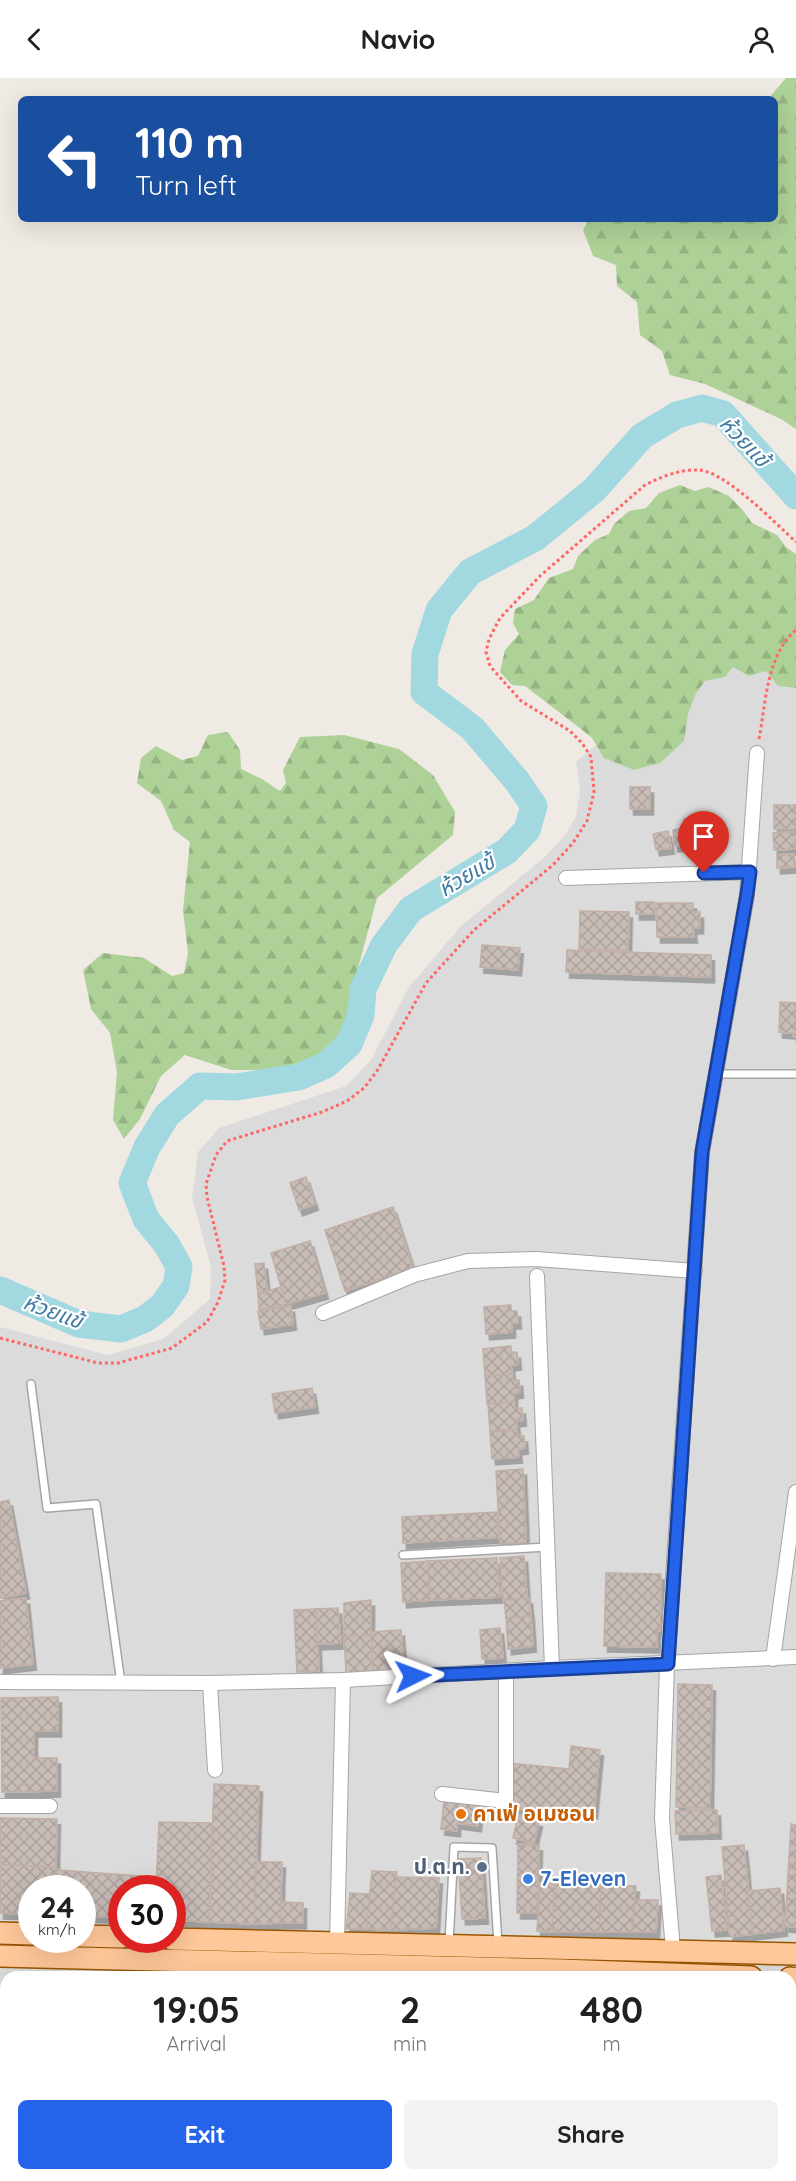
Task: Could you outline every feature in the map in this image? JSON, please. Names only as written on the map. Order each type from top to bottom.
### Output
[{"type":"main road","points":[[0,1933],[18,1934]]},
{"type":"main road","points":[[186,1939],[796,1954]]},
{"type":"main road","points":[[0,1956],[494,1971]]},
{"type":"street","points":[[673,1950],[662,1819],[668,1664],[702,1152],[747,894],[757,753]]},
{"type":"street","points":[[566,878],[750,872]]},
{"type":"street","points":[[322,1313],[414,1275],[468,1261],[536,1260],[695,1271]]},
{"type":"street","points":[[537,1276],[552,1668]]},
{"type":"street","points":[[773,1659],[796,1492]]},
{"type":"street","points":[[0,1682],[210,1683],[343,1680],[552,1668],[796,1658]]},
{"type":"street","points":[[442,1794],[506,1801],[506,1671]]},
{"type":"street","points":[[337,1944],[343,1680]]},
{"type":"street","points":[[210,1683],[215,1770]]},
{"type":"street","points":[[0,1806],[50,1806]]},
{"type":"lane","points":[[716,1074],[796,1074]]},
{"type":"lane","points":[[31,1384],[47,1508],[96,1504],[121,1683]]},
{"type":"lane","points":[[403,1555],[547,1547]]},
{"type":"lane","points":[[449,1945],[454,1847],[492,1848],[498,1946]]},
{"type":"path","points":[[0,1338],[98,1363],[118,1364],[172,1348],[207,1322],[218,1302],[225,1280],[206,1184],[216,1155],[227,1140],[322,1112],[347,1101],[364,1088],[382,1062],[426,983],[474,930],[553,865],[573,843],[587,821],[594,792],[591,757],[570,731],[521,701],[490,666],[486,652],[489,639],[500,618],[540,576],[645,485],[663,476],[686,471],[700,470],[724,481],[796,542]]},
{"type":"path","points":[[757,753],[776,657],[787,638],[796,630]]},
{"type":"shaded area","points":[[796,594],[796,1971],[0,1971],[0,1327],[108,1355],[163,1339],[210,1299],[211,1267],[192,1198],[198,1152],[219,1128],[346,1086],[371,1060],[409,987],[461,926],[546,856],[566,834],[576,816],[580,791],[576,762],[738,625]]},
{"type":"green space","points":[[786,78],[796,78],[796,429],[781,419],[705,384],[670,375],[662,351],[640,335],[637,302],[617,286],[616,265],[593,256],[583,230],[587,222],[778,222],[778,96],[771,96]]},
{"type":"green space","points":[[680,485],[695,491],[708,487],[729,496],[752,523],[777,535],[786,547],[796,554],[796,688],[778,686],[766,671],[749,676],[733,667],[725,677],[705,681],[696,693],[688,714],[684,741],[660,763],[634,770],[604,758],[592,738],[525,686],[512,685],[500,672],[505,650],[519,634],[513,623],[515,609],[534,600],[549,578],[573,569],[578,556],[595,540],[609,534],[614,524],[629,511],[646,508],[659,493]]},
{"type":"green space","points":[[228,732],[240,750],[241,769],[280,791],[286,783],[283,770],[300,737],[344,735],[399,749],[433,775],[455,812],[453,835],[377,898],[355,979],[352,1007],[344,1034],[323,1055],[276,1070],[231,1070],[185,1055],[161,1076],[140,1119],[124,1139],[113,1120],[117,1072],[110,1033],[91,1009],[83,970],[103,953],[144,958],[172,976],[184,973],[188,953],[183,910],[190,842],[174,830],[161,801],[137,783],[141,758],[156,746],[182,760],[198,756],[208,735]]},
{"type":"building","points":[[630,787],[650,787],[650,809],[630,809]]},
{"type":"building","points":[[774,805],[796,805],[796,829],[774,829]]},
{"type":"building","points":[[707,816],[708,820],[712,819],[711,847],[688,850],[688,845],[674,846],[673,830],[685,828],[684,819]]},
{"type":"building","points":[[668,831],[671,848],[656,850],[653,834]]},
{"type":"building","points":[[794,832],[796,849],[774,850],[773,833]]},
{"type":"building","points":[[794,854],[795,867],[777,868],[777,855]]},
{"type":"building","points":[[636,902],[654,902],[654,914],[636,914]]},
{"type":"building","points":[[656,903],[693,903],[693,912],[700,912],[700,928],[693,928],[694,937],[657,937]]},
{"type":"building","points":[[580,911],[629,912],[628,950],[579,949]]},
{"type":"building","points":[[482,945],[520,948],[518,970],[480,967]]},
{"type":"building","points":[[567,950],[711,955],[711,977],[566,972]]},
{"type":"building","points":[[780,1002],[796,1003],[796,1037],[793,1033],[779,1032]]},
{"type":"building","points":[[306,1177],[315,1204],[299,1210],[290,1183]]},
{"type":"building","points":[[393,1207],[413,1268],[345,1291],[325,1230]]},
{"type":"building","points":[[310,1241],[325,1293],[286,1304],[271,1253]]},
{"type":"building","points":[[264,1263],[267,1291],[258,1294],[255,1264]]},
{"type":"building","points":[[281,1287],[286,1304],[259,1310],[258,1294]]},
{"type":"building","points":[[511,1305],[511,1311],[517,1311],[518,1323],[512,1323],[512,1332],[486,1334],[484,1307]]},
{"type":"building","points":[[291,1306],[293,1324],[261,1329],[258,1311]]},
{"type":"building","points":[[511,1346],[511,1353],[517,1352],[518,1364],[511,1365],[512,1374],[485,1376],[483,1349]]},
{"type":"building","points":[[513,1374],[513,1381],[519,1380],[520,1392],[514,1393],[514,1401],[487,1404],[485,1376]]},
{"type":"building","points":[[312,1388],[315,1407],[275,1413],[272,1394]]},
{"type":"building","points":[[515,1402],[515,1408],[522,1408],[523,1420],[516,1421],[517,1429],[490,1431],[488,1404]]},
{"type":"building","points":[[517,1430],[518,1436],[524,1436],[525,1448],[518,1449],[519,1457],[492,1459],[490,1432]]},
{"type":"building","points":[[523,1469],[526,1542],[500,1544],[496,1471]]},
{"type":"building","points":[[9,1500],[26,1593],[0,1598],[0,1502]]},
{"type":"building","points":[[497,1512],[498,1537],[403,1543],[402,1517]]},
{"type":"building","points":[[524,1556],[527,1598],[503,1600],[500,1558]]},
{"type":"building","points":[[497,1558],[500,1597],[430,1600],[428,1561]]},
{"type":"building","points":[[428,1561],[430,1600],[403,1602],[401,1563]]},
{"type":"building","points":[[606,1573],[661,1574],[660,1631],[657,1630],[657,1647],[604,1646]]},
{"type":"building","points":[[26,1598],[33,1664],[0,1668],[0,1601]]},
{"type":"building","points":[[529,1598],[531,1616],[506,1618],[504,1600]]},
{"type":"building","points":[[371,1600],[371,1635],[344,1637],[344,1603]]},
{"type":"building","points":[[338,1608],[341,1643],[318,1644],[316,1609]]},
{"type":"building","points":[[316,1609],[319,1671],[297,1672],[294,1610]]},
{"type":"building","points":[[531,1616],[533,1646],[508,1649],[506,1618]]},
{"type":"building","points":[[500,1628],[503,1658],[482,1659],[480,1630]]},
{"type":"building","points":[[401,1630],[404,1670],[373,1671],[371,1632]]},
{"type":"building","points":[[371,1635],[373,1671],[346,1673],[344,1637]]},
{"type":"building","points":[[678,1684],[712,1685],[710,1808],[676,1807]]},
{"type":"building","points":[[58,1697],[58,1731],[34,1731],[34,1758],[57,1758],[57,1791],[2,1792],[1,1698]]},
{"type":"building","points":[[571,1746],[600,1750],[594,1813],[555,1810],[555,1813],[510,1808],[510,1763],[569,1769]]},
{"type":"building","points":[[214,1784],[259,1786],[254,1924],[209,1922]]},
{"type":"building","name":"คาเฟ่ อเมซอน","points":[[444,1800],[480,1804],[478,1826],[457,1823],[457,1831],[441,1829]]},
{"type":"building","points":[[717,1810],[718,1833],[676,1834],[675,1811]]},
{"type":"building","points":[[518,1816],[539,1821],[534,1843],[513,1838]]},
{"type":"building","points":[[0,1818],[57,1819],[56,1867],[1,1865]]},
{"type":"building","points":[[159,1822],[212,1823],[209,1922],[186,1921],[186,1875],[157,1875]]},
{"type":"building","points":[[791,1824],[796,1825],[796,1927],[785,1926]]},
{"type":"building","name":"7-Eleven","points":[[518,1844],[539,1845],[537,1913],[517,1913]]},
{"type":"building","points":[[744,1845],[753,1934],[730,1937],[722,1847]]},
{"type":"building","points":[[481,1858],[485,1918],[462,1919],[458,1859]]},
{"type":"building","points":[[256,1862],[282,1862],[280,1923],[254,1924]]},
{"type":"building","points":[[1,1865],[56,1867],[56,1875],[18,1875],[18,1914],[0,1913]]},
{"type":"building","points":[[56,1870],[127,1875],[108,1875],[108,1917],[96,1917],[96,1875],[56,1875]]},
{"type":"building","points":[[372,1871],[397,1872],[391,1930],[366,1929]]},
{"type":"building","points":[[721,1875],[727,1930],[712,1931],[706,1877]]},
{"type":"building","points":[[396,1877],[439,1878],[436,1928],[391,1930]]},
{"type":"building","points":[[540,1883],[555,1884],[552,1932],[537,1931]]},
{"type":"building","points":[[555,1884],[601,1885],[599,1932],[552,1932]]},
{"type":"building","points":[[601,1885],[636,1886],[632,1932],[599,1932]]},
{"type":"building","points":[[780,1888],[784,1930],[753,1934],[748,1891]]},
{"type":"building","points":[[350,1893],[370,1894],[366,1929],[346,1929]]},
{"type":"building","points":[[635,1900],[658,1900],[656,1932],[632,1932]]},
{"type":"building","points":[[281,1902],[303,1903],[303,1923],[280,1923]]},
{"type":"waterway","name":"ห้วยแข้","points":[[0,1290],[79,1324],[121,1329],[145,1319],[162,1306],[176,1286],[179,1267],[167,1245],[146,1219],[132,1183],[147,1147],[167,1115],[200,1086],[236,1087],[299,1077],[326,1065],[349,1044],[361,1015],[363,989],[384,945],[411,909],[507,851],[527,830],[534,806],[517,781],[472,728],[424,692],[425,654],[439,610],[470,572],[535,538],[594,490],[642,436],[677,415],[702,408],[723,414],[796,496]]},
{"type":"place","name":"คาเฟ่ อเมซอน","points":[[461,1814]]},
{"type":"place","name":"ป.ต.ท.","points":[[482,1867]]},
{"type":"place","name":"7-Eleven","points":[[528,1879]]},
{"type":"route","points":[[413,1676],[668,1664],[702,1152],[750,872],[704,873]]}]
